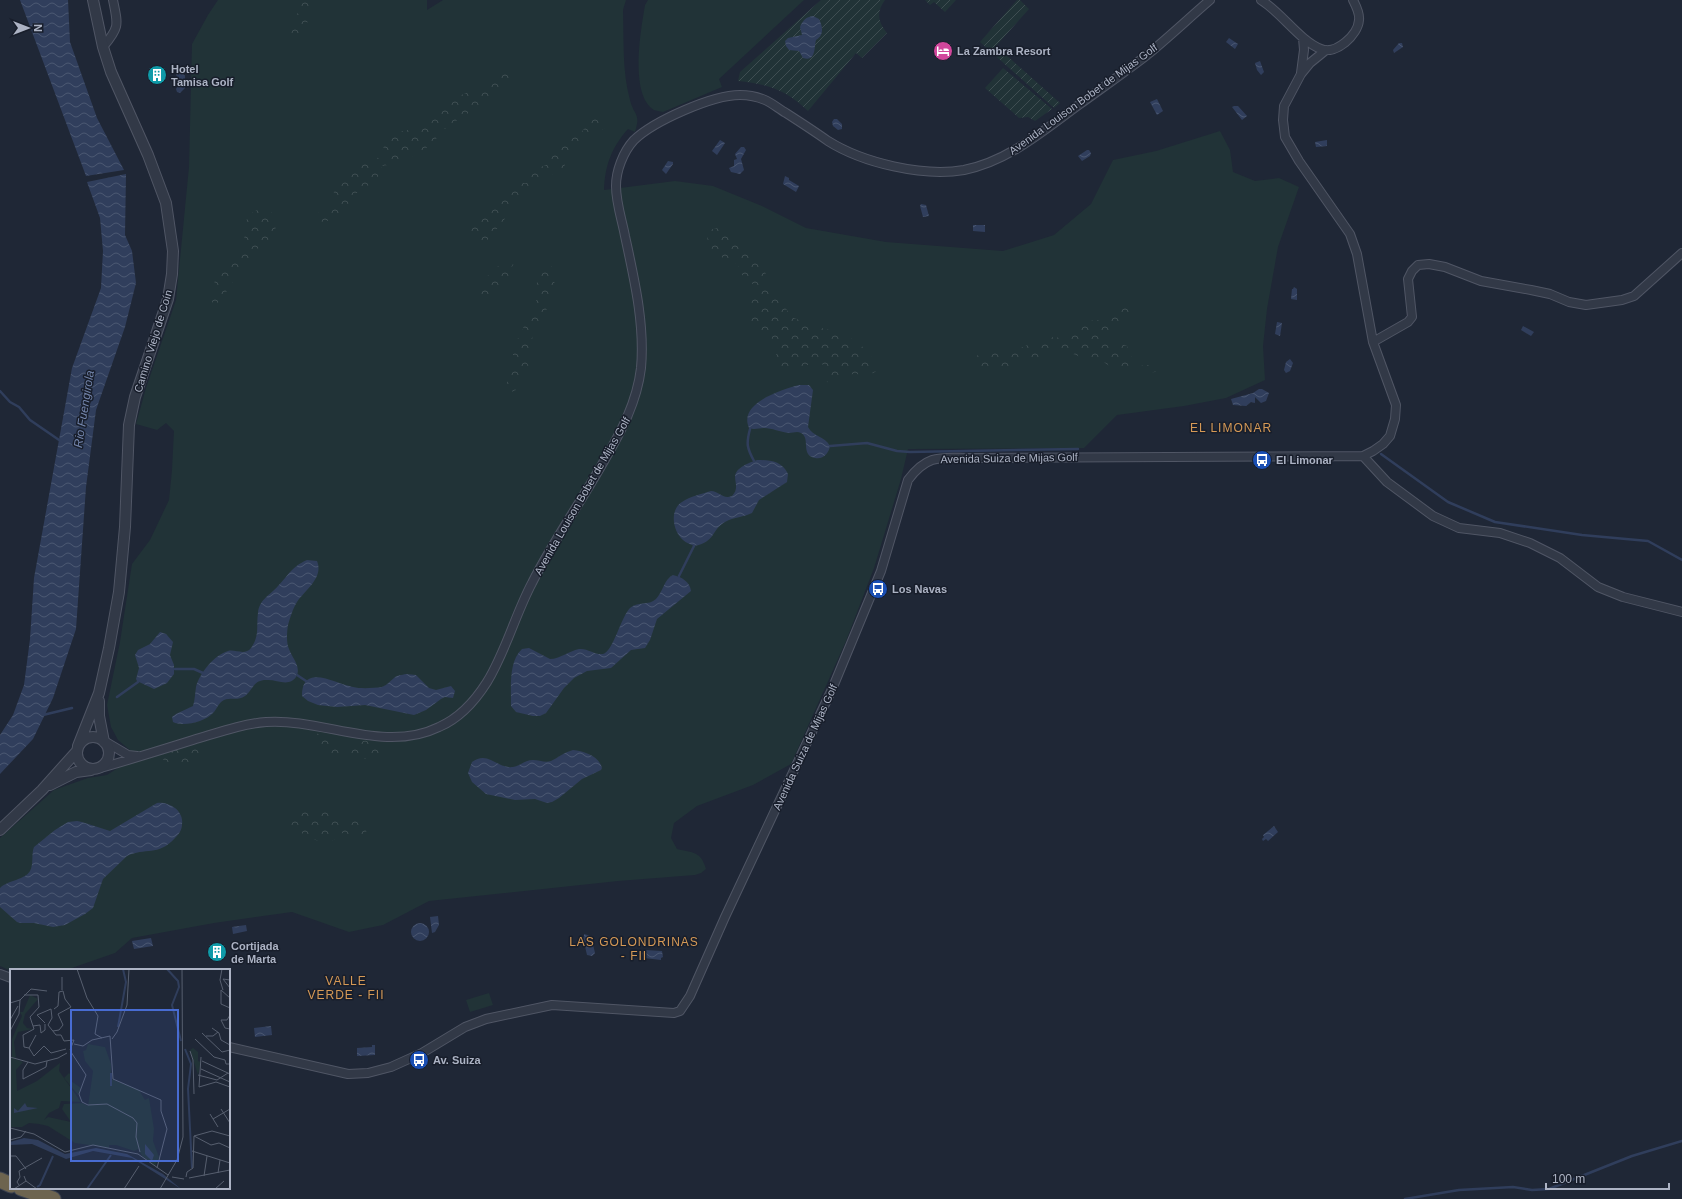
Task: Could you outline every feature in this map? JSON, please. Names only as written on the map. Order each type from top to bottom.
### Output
[{"type":"highway","points":[[0,1180],[10,1184]]},
{"type":"highway","points":[[24,1189],[53,1199]]},
{"type":"street","name":"Camino Viejo de Coín","points":[[0,830],[42,790],[78,748],[99,693],[110,648],[120,592],[125,527],[129,425],[135,397],[168,299],[172,274],[173,251],[166,202],[148,155],[113,78],[102,47],[93,0]]},
{"type":"street","points":[[102,47],[112,36],[118,24],[113,0]]},
{"type":"street","name":"Avenida Louison Bobet de Mijas Golf","points":[[95,769],[230,729],[263,722],[281,721],[301,723],[371,736],[387,737],[416,734],[437,729],[451,721],[465,710],[475,699],[489,680],[537,572],[614,445],[633,404],[641,365],[640,329],[636,290],[616,186],[618,170],[624,154],[640,136],[675,114],[718,98],[742,95],[767,100],[834,145],[866,158],[903,168],[939,171],[961,170],[986,164],[1009,154],[1040,134],[1145,56],[1210,0]]},
{"type":"street","points":[[1261,0],[1312,45],[1326,50]]},
{"type":"street","points":[[1301,74],[1310,63],[1326,50],[1343,44],[1350,38],[1358,26],[1359,14],[1353,0]]},
{"type":"street","points":[[1301,74],[1304,50],[1303,38]]},
{"type":"street","name":"Avenida Suiza de Mijas Golf","points":[[230,1048],[348,1074],[368,1073],[405,1062],[464,1027],[526,1010],[552,1005],[674,1013],[680,1011],[690,996],[725,917],[833,687],[881,571],[908,480],[926,461],[938,458],[1363,456],[1383,444],[1390,436],[1395,419],[1396,405],[1373,342],[1357,254],[1350,234],[1299,161],[1285,137],[1283,120],[1284,106],[1301,74]]},
{"type":"street","points":[[1373,342],[1408,322],[1412,317],[1408,279],[1412,271],[1418,265],[1429,264],[1444,267],[1481,281],[1550,294],[1569,302],[1586,305],[1622,300],[1634,296],[1682,254]]},
{"type":"street","points":[[1363,456],[1387,482],[1433,516],[1459,528],[1500,533],[1530,542],[1560,558],[1598,587],[1623,597],[1682,612]]},
{"type":"street","name":"Camino Viejo de Coín","points":[[99,693],[99,716],[105,742]]},
{"type":"street","points":[[105,742],[109,753],[108,758],[102,767],[95,769],[87,768],[79,761],[78,748],[86,738],[91,737],[97,737],[128,755],[141,756]]},
{"type":"street","name":"Camino Viejo de Coín","points":[[42,790],[76,772],[95,769]]},
{"type":"street","points":[[0,974],[10,978]]},
{"type":"green space","points":[[218,0],[427,0],[427,10],[443,0],[626,0],[623,10],[625,67],[627,89],[637,118],[637,126],[635,132],[628,129],[613,150],[606,173],[604,190],[675,181],[713,186],[762,206],[806,228],[886,242],[1003,251],[1054,235],[1091,204],[1113,160],[1156,151],[1220,131],[1230,150],[1233,172],[1255,181],[1279,178],[1299,187],[1278,247],[1267,309],[1263,346],[1265,380],[1226,398],[1184,406],[1117,415],[1084,448],[908,449],[901,479],[874,568],[846,641],[791,764],[753,785],[697,806],[674,823],[671,838],[677,849],[692,852],[702,859],[706,869],[701,873],[695,875],[618,881],[429,901],[383,925],[349,932],[292,912],[214,923],[132,938],[115,953],[69,969],[10,969],[10,971],[0,966],[0,838],[54,790],[88,778],[107,775],[121,766],[130,763],[131,751],[118,740],[111,727],[107,705],[120,642],[132,564],[150,540],[169,500],[174,431],[166,423],[157,430],[136,424],[146,388],[176,300],[189,167],[192,44]]},
{"type":"green space","points":[[302,0],[316,0],[302,36],[297,39],[290,31],[290,21],[298,13]]},
{"type":"green space","points":[[648,0],[804,0],[719,79],[722,87],[663,112],[654,110],[646,102],[641,91],[639,77],[639,45],[645,5]]},
{"type":"green space","points":[[821,0],[885,0],[880,9],[879,17],[887,33],[862,58],[856,53],[808,111],[792,98],[776,89],[768,86],[738,81],[740,72]]},
{"type":"green space","points":[[925,0],[956,0],[945,12],[934,2],[930,5]]},
{"type":"green space","points":[[1017,0],[1020,0],[1029,9],[996,46],[1060,103],[1054,108],[980,42]]},
{"type":"green space","points":[[1003,68],[1052,109],[1035,121],[1028,117],[1019,118],[985,88]]},
{"type":"green space","points":[[507,70],[511,70],[514,78],[508,84],[491,94],[484,102],[454,122],[450,129],[442,129],[430,145],[418,153],[403,160],[382,166],[376,182],[360,189],[336,219],[322,222],[318,217],[319,211],[330,205],[335,189],[347,180],[356,166],[364,161],[376,159],[382,155],[383,148],[393,135],[403,131],[416,129],[424,118],[432,118],[457,97],[496,80]]},
{"type":"green space","points":[[605,114],[608,118],[609,124],[571,150],[567,156],[564,169],[554,173],[512,207],[504,220],[485,243],[470,243],[469,235],[473,225],[489,215],[495,203],[522,183],[526,183],[533,170],[546,165],[547,159],[569,140],[579,135],[594,117]]},
{"type":"green space","points":[[267,207],[273,214],[276,221],[274,232],[265,243],[253,252],[249,267],[232,283],[220,301],[214,305],[211,300],[215,287],[214,277],[228,260],[241,254],[245,234],[244,225],[249,215],[255,211]]},
{"type":"green space","points":[[718,228],[735,235],[748,248],[765,272],[775,294],[792,317],[813,326],[842,333],[859,343],[876,362],[877,371],[866,375],[848,375],[835,381],[827,382],[825,365],[815,363],[786,371],[776,368],[777,357],[771,336],[758,333],[750,324],[749,312],[756,287],[740,273],[738,264],[726,260],[720,256],[711,248],[708,242],[707,236],[709,230]]},
{"type":"green space","points":[[514,249],[519,252],[518,256],[512,266],[501,293],[494,299],[483,299],[477,294],[478,287],[487,276],[509,258],[510,252]]},
{"type":"green space","points":[[543,264],[550,264],[555,272],[553,278],[555,284],[547,297],[548,306],[542,320],[534,327],[532,335],[533,346],[527,363],[531,370],[530,375],[523,379],[516,390],[509,393],[505,388],[513,367],[513,346],[522,332],[527,316],[536,302],[538,292],[536,274]]},
{"type":"green space","points":[[1124,304],[1130,307],[1129,316],[1119,324],[1109,341],[1113,343],[1121,343],[1127,346],[1132,358],[1139,366],[1148,365],[1157,361],[1161,364],[1161,370],[1145,372],[1130,365],[1115,368],[1102,361],[1091,363],[1079,356],[1064,352],[1045,355],[1002,368],[982,368],[973,365],[973,357],[996,349],[1013,351],[1045,338],[1056,337],[1067,341],[1074,333],[1076,328],[1085,321],[1101,320],[1114,309]]},
{"type":"green space","points":[[320,733],[334,738],[344,746],[367,740],[378,742],[388,748],[388,751],[374,759],[351,759],[343,755],[339,757],[330,756],[313,738],[314,735]]},
{"type":"green space","points":[[203,744],[207,746],[210,751],[209,754],[190,764],[180,767],[169,767],[163,759],[176,749]]},
{"type":"green space","points":[[322,807],[331,812],[340,821],[356,816],[368,823],[365,833],[363,836],[356,837],[342,833],[335,839],[324,841],[312,838],[300,832],[291,825],[290,816],[296,811]]},
{"type":"green space","points":[[489,993],[493,1005],[470,1012],[466,1000]]},
{"type":"water","points":[[20,0],[68,0],[70,42],[97,118],[124,170],[86,176]]},
{"type":"water","points":[[813,16],[819,19],[822,33],[816,40],[814,54],[807,59],[803,58],[799,51],[789,50],[785,41],[788,38],[802,35],[800,27],[802,22],[808,17]]},
{"type":"water","points":[[1229,38],[1238,44],[1235,49],[1226,42]]},
{"type":"water","points":[[1399,43],[1402,43],[1403,47],[1394,53],[1393,50]]},
{"type":"water","points":[[1260,61],[1264,72],[1261,75],[1257,70],[1255,63]]},
{"type":"water","points":[[177,72],[181,72],[185,76],[185,88],[180,93],[177,92],[176,89],[178,86],[176,84],[176,81],[178,80],[176,74]]},
{"type":"water","points":[[1157,99],[1163,111],[1157,115],[1150,102]]},
{"type":"water","points":[[1238,106],[1247,116],[1242,120],[1232,107]]},
{"type":"water","points":[[834,119],[837,119],[842,124],[842,129],[838,130],[833,126],[832,122]]},
{"type":"water","points":[[720,140],[725,143],[717,155],[712,151]]},
{"type":"water","points":[[1327,140],[1327,146],[1316,147],[1315,142]]},
{"type":"water","points":[[741,147],[744,147],[746,150],[741,159],[744,170],[740,174],[731,172],[729,168],[734,166],[734,160],[737,159],[735,154]]},
{"type":"water","points":[[1087,150],[1091,153],[1090,156],[1082,161],[1078,156]]},
{"type":"water","points":[[668,161],[673,162],[673,164],[666,174],[662,170]]},
{"type":"water","name":"Rio Fuengirola","points":[[126,174],[125,235],[132,251],[136,283],[125,327],[96,410],[86,487],[76,629],[53,698],[33,739],[0,774],[0,735],[13,715],[24,685],[30,639],[34,578],[72,368],[101,288],[103,251],[100,218],[87,182]]},
{"type":"water","points":[[785,176],[799,186],[796,192],[783,184]]},
{"type":"water","points":[[921,204],[926,205],[929,216],[923,217],[920,206]]},
{"type":"water","points":[[973,225],[985,225],[985,232],[973,231]]},
{"type":"water","points":[[1294,287],[1297,289],[1297,300],[1291,299],[1292,289]]},
{"type":"water","points":[[1277,322],[1282,323],[1280,336],[1275,334]]},
{"type":"water","points":[[1523,326],[1534,332],[1531,336],[1521,330]]},
{"type":"water","points":[[1290,359],[1293,363],[1290,371],[1286,373],[1284,370],[1286,362]]},
{"type":"water","points":[[799,385],[809,385],[813,390],[808,427],[813,433],[825,440],[830,446],[827,453],[821,458],[815,458],[808,454],[804,435],[801,433],[789,433],[767,428],[749,428],[747,419],[750,411],[755,405],[772,394]]},
{"type":"water","points":[[1259,389],[1269,393],[1266,401],[1261,403],[1255,397],[1255,403],[1251,402],[1246,406],[1233,405],[1231,399],[1253,393]]},
{"type":"water","points":[[757,460],[771,461],[782,466],[788,474],[787,482],[759,500],[752,513],[725,522],[706,542],[694,546],[683,540],[677,532],[674,521],[675,510],[678,506],[689,498],[711,491],[726,497],[732,496],[736,486],[736,473],[739,469]]},
{"type":"water","points":[[307,560],[317,561],[318,573],[313,583],[300,597],[296,604],[287,630],[288,646],[298,670],[296,677],[290,682],[268,680],[259,681],[245,696],[237,699],[227,699],[222,701],[213,713],[205,719],[188,724],[173,722],[172,717],[193,706],[196,687],[200,676],[218,656],[228,651],[246,652],[251,648],[257,635],[260,605],[294,568]]},
{"type":"water","points":[[673,575],[685,580],[691,591],[657,619],[650,640],[645,648],[631,650],[611,668],[587,671],[574,678],[564,688],[546,713],[540,716],[516,712],[511,706],[512,674],[515,660],[522,649],[529,648],[550,659],[557,658],[579,649],[597,654],[603,654],[607,652],[614,641],[623,619],[630,608],[656,599],[668,579]]},
{"type":"water","points":[[160,632],[166,634],[173,642],[170,655],[174,665],[174,674],[167,683],[154,689],[137,681],[136,679],[139,668],[135,655],[138,650],[150,644]]},
{"type":"water","points":[[406,674],[416,675],[429,688],[436,690],[451,686],[455,691],[453,698],[445,697],[426,710],[414,715],[365,705],[337,707],[318,705],[308,701],[302,696],[303,686],[308,680],[314,677],[353,687],[368,688],[382,687],[397,676]]},
{"type":"water","points":[[573,750],[586,753],[594,757],[598,760],[602,768],[601,770],[582,779],[552,802],[547,803],[535,799],[515,800],[486,794],[472,782],[468,773],[472,762],[478,759],[488,759],[507,767],[513,767],[530,760],[546,762],[551,761]]},
{"type":"water","points":[[157,803],[169,804],[178,811],[182,817],[179,833],[163,848],[134,853],[127,856],[103,879],[93,908],[85,914],[65,925],[53,927],[34,923],[17,922],[0,907],[0,888],[7,883],[28,874],[31,868],[34,847],[55,830],[68,822],[77,821],[110,831]]},
{"type":"water","points":[[1274,826],[1278,832],[1268,841],[1266,839],[1263,841],[1263,835]]},
{"type":"water","points":[[438,916],[439,925],[435,932],[432,933],[430,917]]},
{"type":"water","points":[[420,923],[426,926],[429,932],[426,938],[420,941],[414,938],[411,932],[414,926]]},
{"type":"water","points":[[246,925],[247,931],[233,934],[232,927]]},
{"type":"water","points":[[584,934],[591,936],[595,953],[592,956],[587,955],[583,938]]},
{"type":"water","points":[[151,938],[153,946],[134,949],[132,941]]},
{"type":"water","points":[[645,950],[662,951],[663,957],[661,960],[644,958],[641,953]]},
{"type":"water","points":[[271,1026],[272,1035],[255,1037],[254,1028]]},
{"type":"water","points":[[372,1045],[375,1045],[375,1055],[357,1056],[357,1048],[372,1047]]},
{"type":"waterway","points":[[0,391],[10,402],[19,407],[30,420],[62,442]]},
{"type":"waterway","points":[[750,429],[748,446],[754,461]]},
{"type":"waterway","points":[[830,446],[867,443],[897,451],[910,452],[1078,449]]},
{"type":"waterway","points":[[1381,454],[1448,502],[1495,522],[1582,535],[1648,541],[1682,560]]},
{"type":"waterway","points":[[679,576],[694,546]]},
{"type":"waterway","points":[[175,669],[194,669],[203,673]]},
{"type":"waterway","points":[[297,675],[306,681]]},
{"type":"waterway","points":[[117,697],[138,682]]},
{"type":"waterway","points":[[43,715],[72,708]]},
{"type":"waterway","points":[[1405,1199],[1459,1190],[1513,1187],[1532,1190],[1549,1189],[1632,1156],[1682,1141]]},
{"type":"place","name":"La Zambra Resort","points":[[943,51]]},
{"type":"place","name":"Hotel Tamisa Golf","points":[[157,75]]},
{"type":"place","name":"El Limonar","points":[[1262,460]]},
{"type":"place","name":"Los Navas","points":[[878,589]]},
{"type":"place","name":"Cortijada de Marta","points":[[217,952]]},
{"type":"place","name":"Av. Suiza","points":[[419,1060]]},
{"type":"district","name":"EL LIMONAR","points":[[1231,428]]},
{"type":"district","name":"LAS GOLONDRINAS - FII","points":[[634,949]]},
{"type":"district","name":"VALLE VERDE - FII","points":[[346,988]]}]
